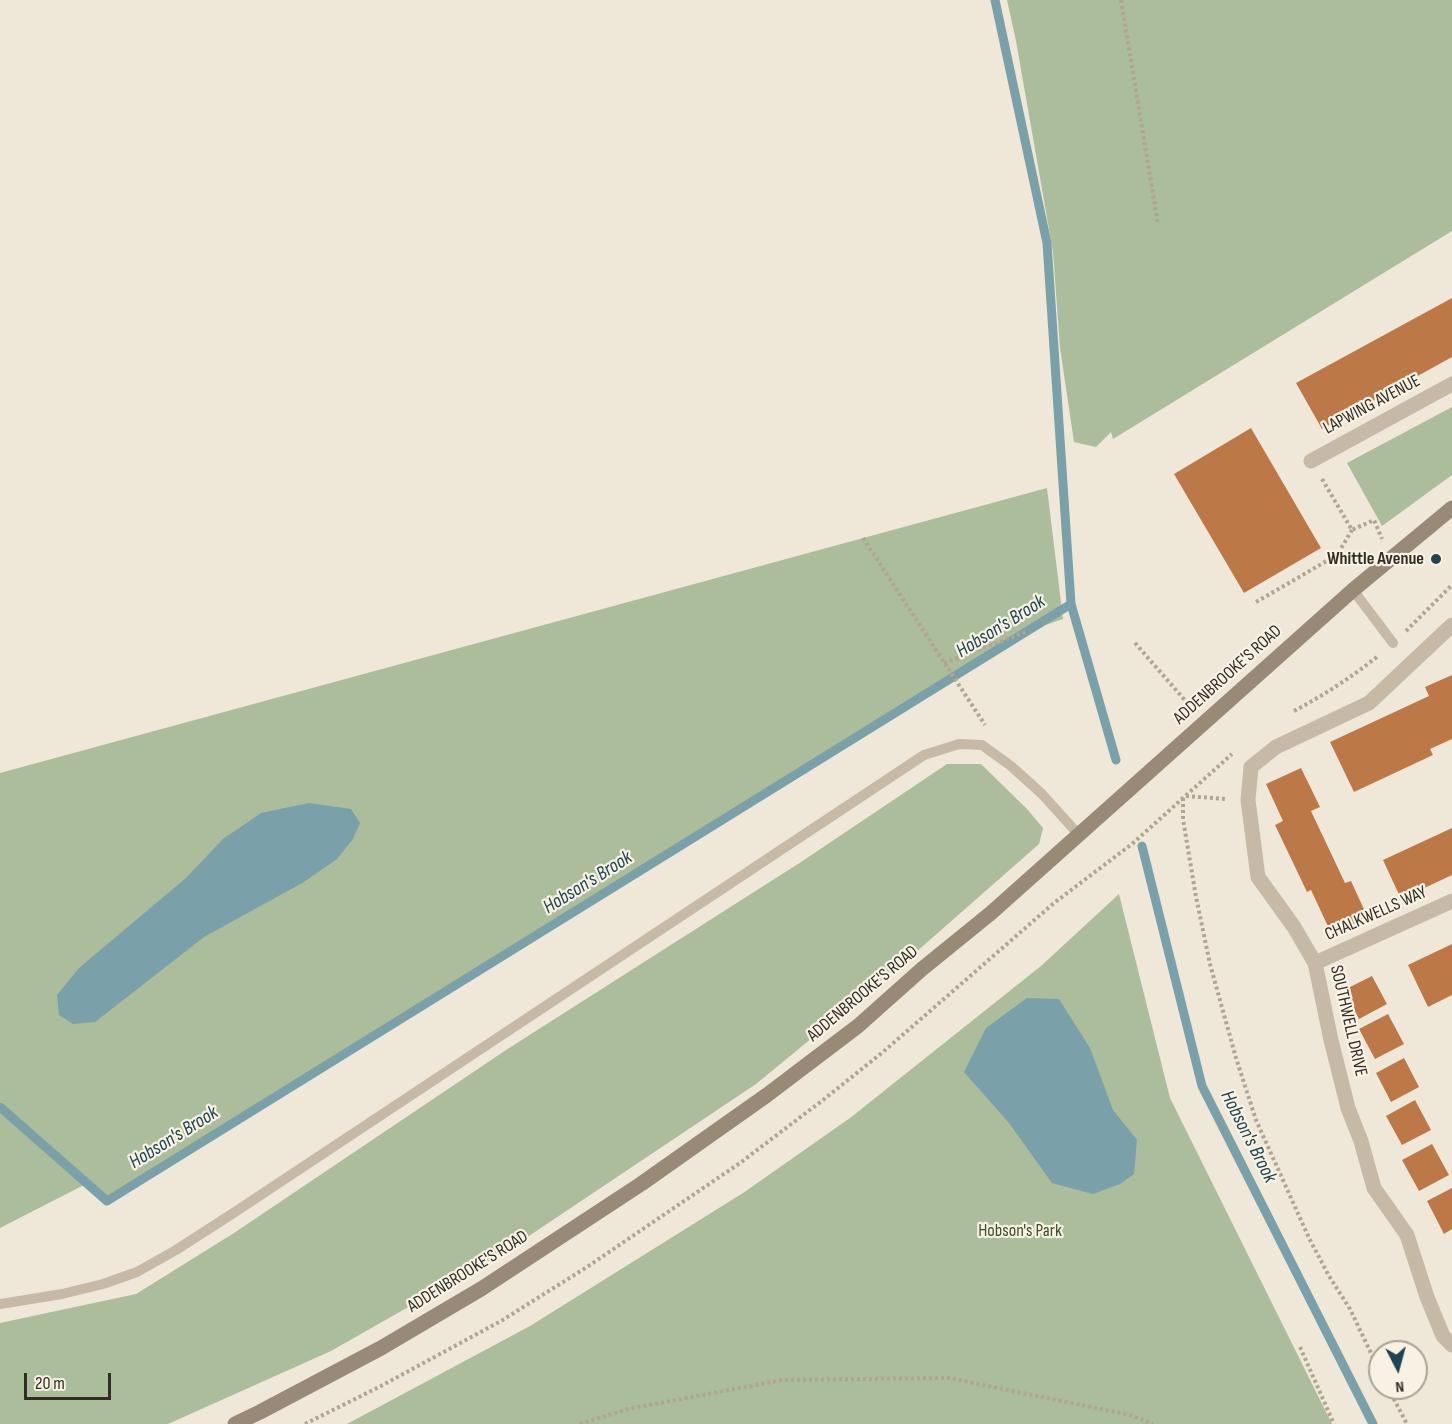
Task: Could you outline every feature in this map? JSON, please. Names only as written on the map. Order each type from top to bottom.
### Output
[{"type":"street","name":"LAPWING AVENUE","points":[[1311,461],[1452,384]]},
{"type":"street","name":"ADDENBROOKE'S ROAD","points":[[235,1424],[381,1348],[482,1289],[651,1178],[767,1095],[858,1026],[922,969],[991,913],[1353,590],[1452,508]]},
{"type":"street","name":"SOUTHWELL DRIVE","points":[[1452,625],[1369,703],[1276,747],[1251,767],[1248,800],[1258,877],[1294,927],[1315,963],[1348,1108],[1361,1141],[1374,1188],[1407,1235],[1427,1297],[1443,1336],[1452,1345]]},
{"type":"street","name":"CHALKWELLS WAY","points":[[1315,963],[1452,901]]},
{"type":"lane","points":[[1353,590],[1393,643]]},
{"type":"lane","points":[[0,1304],[62,1294],[103,1284],[137,1272],[176,1250],[924,756],[959,744],[982,745],[1011,766],[1042,794],[1079,835]]},
{"type":"path","points":[[1121,0],[1158,224]]},
{"type":"path","points":[[1311,461],[1352,530]]},
{"type":"path","points":[[1256,602],[1337,555],[1352,530],[1374,520],[1390,559]]},
{"type":"path","points":[[863,538],[972,705]]},
{"type":"path","points":[[1291,713],[1358,672],[1393,643],[1452,585]]},
{"type":"path","points":[[944,663],[1028,631]]},
{"type":"path","points":[[1135,643],[1205,723]]},
{"type":"path","points":[[305,1424],[501,1321],[587,1267],[740,1163],[883,1052],[1054,903],[1163,818],[1237,750]]},
{"type":"path","points":[[1184,797],[1248,800]]},
{"type":"path","points":[[1184,797],[1183,819],[1210,964],[1256,1120],[1309,1238],[1350,1309],[1368,1347]]},
{"type":"path","points":[[1300,1347],[1334,1424]]},
{"type":"path","points":[[580,1424],[628,1409],[782,1380],[937,1378],[949,1378],[1130,1415],[1153,1424]]},
{"type":"path","points":[[1394,1400],[1407,1424]]},
{"type":"green space","points":[[1007,0],[1452,0],[1452,231],[1113,439],[1111,432],[1096,447],[1074,442],[1060,348],[1053,252]]},
{"type":"green space","points":[[1452,407],[1452,475],[1382,526],[1347,463]]},
{"type":"green space","points":[[1047,488],[1063,619],[1028,631],[107,1201],[0,1102],[0,773]]},
{"type":"green space","points":[[947,764],[981,764],[1043,828],[1039,844],[907,960],[756,1084],[505,1252],[331,1351],[168,1424],[0,1424],[0,1323],[136,1294],[234,1233],[506,1050],[801,862]]},
{"type":"green space","name":"Hobson's Park","points":[[1119,894],[1170,1098],[1332,1424],[347,1424],[530,1326],[743,1193],[850,1118],[1041,966]]},
{"type":"green space","points":[[0,1111],[84,1185],[0,1228]]},
{"type":"water","points":[[309,803],[351,809],[360,823],[353,839],[337,859],[304,882],[204,937],[95,1022],[73,1024],[59,1015],[57,995],[79,968],[186,878],[223,839],[261,813]]},
{"type":"water","points":[[1027,998],[1059,999],[1090,1048],[1113,1110],[1137,1140],[1134,1174],[1120,1184],[1093,1194],[1052,1183],[1009,1123],[964,1072],[986,1028]]},
{"type":"building","points":[[1452,298],[1452,357],[1322,429],[1296,383]]},
{"type":"building","points":[[1251,428],[1321,548],[1244,593],[1174,474]]},
{"type":"building","points":[[1452,675],[1452,739],[1430,749],[1433,755],[1354,792],[1330,742],[1429,696],[1425,687]]},
{"type":"building","points":[[1301,768],[1320,807],[1311,811],[1345,883],[1351,881],[1368,918],[1332,935],[1311,890],[1307,892],[1275,825],[1283,821],[1266,784]]},
{"type":"building","points":[[1452,828],[1452,875],[1401,899],[1383,860]]},
{"type":"building","points":[[1452,944],[1452,995],[1428,1007],[1408,965]]},
{"type":"building","points":[[1372,976],[1387,1004],[1359,1019],[1344,990]]},
{"type":"building","points":[[1388,1014],[1404,1044],[1375,1059],[1359,1029]]},
{"type":"building","points":[[1404,1058],[1419,1087],[1391,1102],[1376,1073]]},
{"type":"building","points":[[1415,1100],[1431,1130],[1402,1145],[1386,1116]]},
{"type":"building","points":[[1432,1144],[1449,1175],[1419,1191],[1402,1160]]},
{"type":"building","points":[[1452,1188],[1452,1229],[1444,1234],[1427,1201]]},
{"type":"waterway","points":[[995,0],[1047,243],[1071,604]]},
{"type":"waterway","name":"Hobson's Brook","points":[[0,1107],[107,1201],[1071,604],[1116,760]]},
{"type":"waterway","name":"Hobson's Brook","points":[[1142,846],[1202,1086],[1373,1424]]},
{"type":"place","name":"Whittle Avenue","points":[[1436,559]]}]
